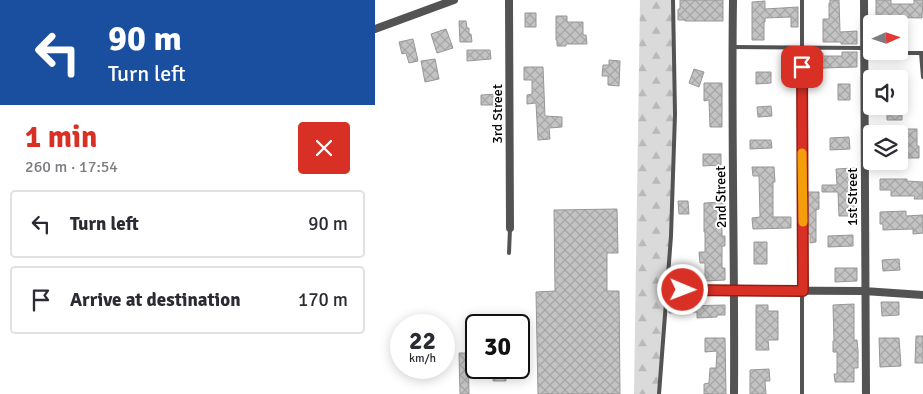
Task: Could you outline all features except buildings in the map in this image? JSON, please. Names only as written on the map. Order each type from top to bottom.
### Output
[{"type":"street","points":[[375,29],[454,0]]},
{"type":"street","name":"3rd Street","points":[[509,0],[510,228]]},
{"type":"street","name":"2nd Street","points":[[733,0],[734,394]]},
{"type":"street","name":"1st Street","points":[[864,0],[864,15]]},
{"type":"street","name":"1st Street","points":[[863,60],[866,394]]},
{"type":"street","points":[[667,290],[864,291],[923,295]]},
{"type":"lane","points":[[659,394],[671,236],[675,114],[673,0]]},
{"type":"lane","points":[[802,0],[802,394]]},
{"type":"lane","points":[[732,47],[863,48]]},
{"type":"lane","points":[[908,53],[922,54],[923,77]]},
{"type":"lane","points":[[509,253],[510,228]]},
{"type":"green space","points":[[640,0],[673,0],[675,114],[671,236],[659,394],[634,394]]},
{"type":"slow traffic","points":[[802,153],[803,222]]},
{"type":"route","points":[[683,290],[803,291],[802,67]]}]
